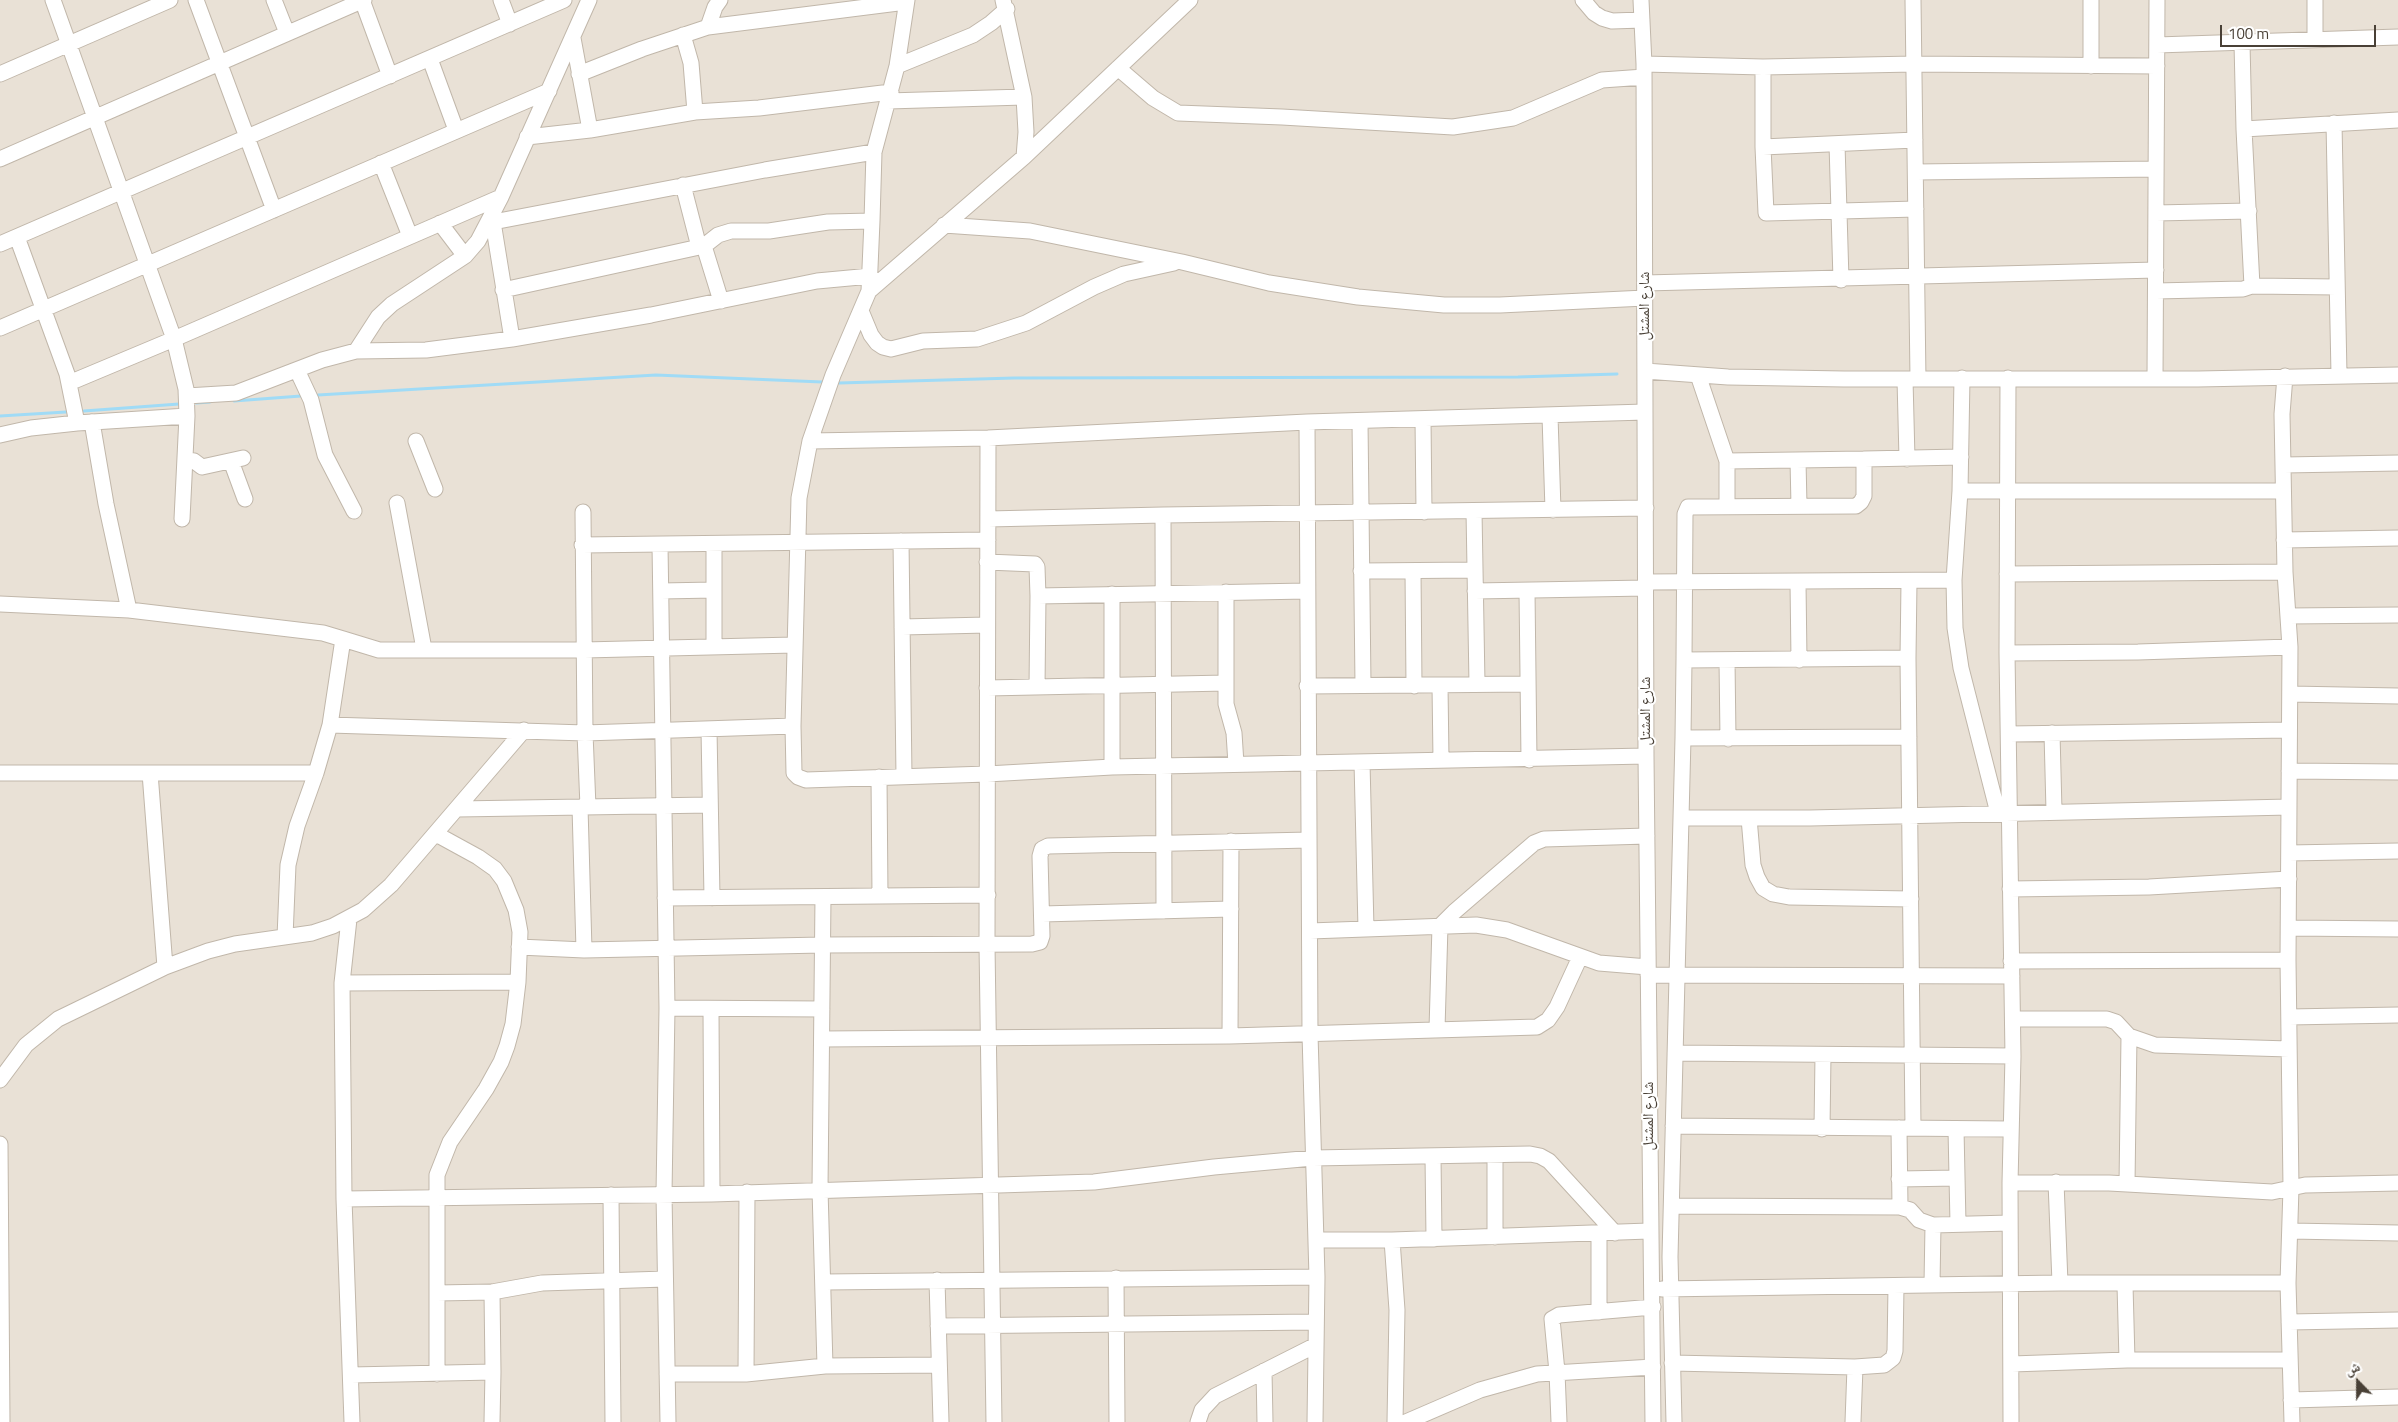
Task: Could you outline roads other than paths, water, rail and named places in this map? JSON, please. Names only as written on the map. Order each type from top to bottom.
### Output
[{"type":"street","points":[[53,0],[96,116],[174,340],[187,396],[187,460],[182,519]]},
{"type":"street","points":[[0,74],[170,0]]},
{"type":"street","points":[[196,0],[274,210]]},
{"type":"street","points":[[274,0],[287,33]]},
{"type":"street","points":[[0,159],[363,0],[390,76]]},
{"type":"street","points":[[501,0],[510,24]]},
{"type":"street","points":[[0,244],[564,0]]},
{"type":"street","points":[[356,351],[378,317],[392,304],[465,256],[491,222],[500,197],[589,0]]},
{"type":"street","points":[[708,27],[715,7],[720,0]]},
{"type":"street","points":[[869,291],[1024,157],[1190,0]]},
{"type":"street","points":[[1583,0],[1594,13],[1602,18],[1642,20]]},
{"type":"street","name":"شارع المشتل","points":[[1641,0],[1644,70],[1646,836],[1649,1231],[1653,1307],[1653,1422]]},
{"type":"street","points":[[1907,459],[1917,278],[1913,0]]},
{"type":"street","points":[[2091,0],[2091,66]]},
{"type":"street","points":[[2155,378],[2157,0]]},
{"type":"street","points":[[2315,0],[2315,40]]},
{"type":"street","points":[[579,74],[708,27],[907,1],[897,66],[874,152],[869,291],[833,375],[810,441],[799,498],[793,726],[794,773],[798,778],[806,780],[904,777],[1112,767],[1308,762],[1529,760],[1646,756]]},
{"type":"street","points":[[1005,5],[1024,97],[1026,132],[1024,157]]},
{"type":"street","points":[[897,66],[973,35],[991,23],[1005,5]]},
{"type":"street","points":[[683,35],[691,64],[696,112]]},
{"type":"street","points":[[2157,46],[2398,37]]},
{"type":"street","points":[[573,38],[590,130]]},
{"type":"street","points":[[2242,43],[2244,129],[2252,286]]},
{"type":"street","points":[[430,59],[456,130]]},
{"type":"street","points":[[1118,68],[1153,98],[1178,114],[1282,117],[1453,127],[1513,118],[1602,80],[1644,70],[1914,64],[2156,66]]},
{"type":"street","points":[[1764,67],[1763,147],[1766,213],[1916,209]]},
{"type":"street","points":[[0,328],[549,90]]},
{"type":"street","points":[[527,137],[590,130],[696,112],[890,96],[1024,97]]},
{"type":"street","points":[[2244,129],[2398,120]]},
{"type":"street","points":[[2334,123],[2339,375]]},
{"type":"street","points":[[1763,147],[1915,140]]},
{"type":"street","points":[[1837,144],[1841,280]]},
{"type":"street","points":[[491,222],[683,185],[874,152]]},
{"type":"street","points":[[381,163],[410,236]]},
{"type":"street","points":[[1916,172],[2156,169]]},
{"type":"street","points":[[683,185],[721,301]]},
{"type":"street","points":[[69,383],[174,340],[500,197]]},
{"type":"street","points":[[2156,214],[2249,211]]},
{"type":"street","points":[[503,290],[702,246],[718,235],[731,231],[770,231],[828,222],[872,221]]},
{"type":"street","points":[[491,222],[512,339]]},
{"type":"street","points":[[440,223],[465,256]]},
{"type":"street","points":[[944,225],[1030,231],[1182,262],[1269,283],[1358,297],[1444,305],[1500,305],[1645,291],[1841,280],[2156,270]]},
{"type":"street","points":[[17,236],[69,383],[85,422],[106,504],[129,610]]},
{"type":"street","points":[[861,311],[876,343],[891,349],[923,341],[977,339],[1026,323],[1094,287],[1124,274],[1182,262]]},
{"type":"street","points":[[187,396],[236,393],[322,360],[356,351],[426,350],[512,339],[721,301],[817,281],[871,276]]},
{"type":"street","points":[[2156,291],[2244,289],[2252,286],[2337,287]]},
{"type":"street","points":[[297,370],[311,400],[325,455],[354,511]]},
{"type":"street","points":[[1645,371],[1785,379],[2398,375]]},
{"type":"street","points":[[1698,375],[1727,461],[1727,506]]},
{"type":"street","points":[[2284,376],[2282,414],[2284,540],[2290,647],[2288,960],[2291,1188],[2288,1284],[2292,1422]]},
{"type":"street","points":[[1962,378],[1960,491],[1954,580],[1955,628],[1960,668],[2004,812]]},
{"type":"street","points":[[2008,378],[2007,653],[2009,734],[2004,812],[2010,889],[2013,1019],[2010,1129],[2011,1422]]},
{"type":"street","points":[[810,441],[988,438],[1307,422],[1645,412]]},
{"type":"street","points":[[0,435],[31,428],[85,422],[187,416]]},
{"type":"street","points":[[1550,416],[1553,510]]},
{"type":"street","points":[[1423,419],[1424,512]]},
{"type":"street","points":[[1360,421],[1363,685]]},
{"type":"street","points":[[1307,422],[1310,1034],[1317,1277],[1315,1422]]},
{"type":"street","points":[[988,438],[988,1038],[994,1422]]},
{"type":"street","points":[[416,441],[435,489]]},
{"type":"street","points":[[1727,461],[1961,457]]},
{"type":"street","points":[[1674,1422],[1671,1288],[1672,1126],[1682,818],[1685,509],[1688,507],[1727,506],[1856,506],[1864,496],[1864,459]]},
{"type":"street","points":[[187,460],[194,461],[202,468],[237,460],[244,499]]},
{"type":"street","points":[[1798,460],[1799,506]]},
{"type":"street","points":[[2284,465],[2398,463]]},
{"type":"street","points":[[1960,491],[2283,491]]},
{"type":"street","points":[[397,503],[424,649]]},
{"type":"street","points":[[988,519],[1646,508]]},
{"type":"street","points":[[1474,511],[1477,684]]},
{"type":"street","points":[[583,512],[584,950]]},
{"type":"street","points":[[1163,515],[1162,766],[1164,910]]},
{"type":"street","points":[[2284,540],[2398,538]]},
{"type":"street","points":[[582,545],[988,540]]},
{"type":"street","points":[[901,541],[904,777]]},
{"type":"street","points":[[714,544],[714,647]]},
{"type":"street","points":[[660,545],[667,1008],[664,1194],[668,1422]]},
{"type":"street","points":[[987,562],[1035,564],[1037,568],[1037,687]]},
{"type":"street","points":[[1361,571],[1475,570]]},
{"type":"street","points":[[1413,571],[1414,686]]},
{"type":"street","points":[[2007,574],[2285,572]]},
{"type":"street","points":[[1475,591],[1685,582],[1909,582],[1954,580]]},
{"type":"street","points":[[1798,582],[1799,660]]},
{"type":"street","points":[[1900,1207],[1899,1179],[1913,1056],[1908,658],[1909,582]]},
{"type":"street","points":[[661,591],[714,590]]},
{"type":"street","points":[[1527,590],[1529,760]]},
{"type":"street","points":[[1226,592],[1226,704],[1234,734],[1236,764]]},
{"type":"street","points":[[1038,596],[1307,592]]},
{"type":"street","points":[[1112,594],[1112,767]]},
{"type":"street","points":[[0,604],[129,610],[323,633],[379,650],[584,650],[794,645]]},
{"type":"street","points":[[2288,616],[2398,615]]},
{"type":"street","points":[[902,627],[987,625]]},
{"type":"street","points":[[285,937],[288,865],[297,826],[316,773],[330,725],[343,640]]},
{"type":"street","points":[[2007,653],[2138,652],[2290,647]]},
{"type":"street","points":[[1684,660],[1908,658]]},
{"type":"street","points":[[1727,660],[1728,739]]},
{"type":"street","points":[[987,688],[1226,683]]},
{"type":"street","points":[[1308,686],[1528,684]]},
{"type":"street","points":[[1440,685],[1440,760]]},
{"type":"street","points":[[2290,694],[2398,696]]},
{"type":"street","points":[[330,725],[585,733],[793,726]]},
{"type":"street","points":[[710,729],[712,898]]},
{"type":"street","points":[[0,1080],[26,1046],[58,1019],[165,967],[235,944],[312,932],[349,919],[378,898],[436,834],[524,730]]},
{"type":"street","points":[[2009,734],[2289,730]]},
{"type":"street","points":[[2052,733],[2054,811]]},
{"type":"street","points":[[1682,738],[1909,737]]},
{"type":"street","points":[[1362,762],[1366,929]]},
{"type":"street","points":[[2289,771],[2398,772]]},
{"type":"street","points":[[0,773],[316,773]]},
{"type":"street","points":[[150,773],[165,967]]},
{"type":"street","points":[[880,777],[880,896]]},
{"type":"street","points":[[457,809],[710,805]]},
{"type":"street","points":[[1682,818],[2289,807]]},
{"type":"street","points":[[1749,818],[1757,878],[1763,888],[1773,894],[1789,898],[1911,899]]},
{"type":"street","points":[[436,834],[478,857],[494,869],[504,881],[519,921],[520,947],[513,1024],[501,1062],[486,1089],[446,1150],[437,1175],[437,1374]]},
{"type":"street","points":[[1438,1029],[1440,926],[1534,843],[1544,840],[1646,836]]},
{"type":"street","points":[[520,947],[584,950],[822,945],[988,945],[1040,942],[1042,936],[1042,914],[1040,856],[1042,849],[1048,846],[1308,840]]},
{"type":"street","points":[[1230,1036],[1231,841]]},
{"type":"street","points":[[2289,853],[2398,850]]},
{"type":"street","points":[[2010,889],[2149,887],[2289,879]]},
{"type":"street","points":[[665,898],[988,895]]},
{"type":"street","points":[[823,897],[820,1190],[826,1366]]},
{"type":"street","points":[[1042,914],[1231,909]]},
{"type":"street","points":[[349,919],[342,983],[344,1199],[352,1422]]},
{"type":"street","points":[[1310,930],[1476,925],[1507,930],[1599,963],[1678,974],[1912,975],[2011,968],[2288,960]]},
{"type":"street","points":[[2289,928],[2398,929]]},
{"type":"street","points":[[822,1039],[1230,1036],[1537,1027],[1548,1020],[1557,1007],[1580,957]]},
{"type":"street","points":[[342,983],[518,982]]},
{"type":"street","points":[[667,1008],[822,1009]]},
{"type":"street","points":[[711,1009],[712,1194]]},
{"type":"street","points":[[2289,1017],[2398,1015]]},
{"type":"street","points":[[2013,1019],[2107,1019],[2116,1022],[2129,1036],[2155,1045],[2289,1049]]},
{"type":"street","points":[[2127,1184],[2129,1036]]},
{"type":"street","points":[[1675,1053],[2013,1056]]},
{"type":"street","points":[[1822,1128],[1823,1055]]},
{"type":"street","points":[[1672,1126],[2010,1129]]},
{"type":"street","points":[[1956,1129],[1958,1224]]},
{"type":"street","points":[[0,1144],[2,1422]]},
{"type":"street","points":[[344,1199],[712,1194],[1094,1182],[1214,1167],[1313,1158],[1530,1154],[1549,1161],[1615,1233]]},
{"type":"street","points":[[1495,1155],[1495,1237]]},
{"type":"street","points":[[1432,1156],[1434,1239]]},
{"type":"street","points":[[1899,1179],[1957,1178]]},
{"type":"street","points":[[2010,1182],[2127,1184],[2248,1191],[2279,1191],[2305,1185],[2398,1183]]},
{"type":"street","points":[[2056,1182],[2060,1283]]},
{"type":"street","points":[[746,1374],[747,1192]]},
{"type":"street","points":[[611,1195],[613,1422]]},
{"type":"street","points":[[1672,1206],[1900,1207],[1910,1210],[1919,1220],[1933,1224],[2010,1223]]},
{"type":"street","points":[[1932,1284],[1933,1224]]},
{"type":"street","points":[[1316,1240],[1434,1239],[1649,1231]]},
{"type":"street","points":[[2290,1231],[2398,1233]]},
{"type":"street","points":[[1599,1234],[1599,1312]]},
{"type":"street","points":[[1392,1240],[1397,1310],[1395,1422]]},
{"type":"street","points":[[824,1282],[1317,1277]]},
{"type":"street","points":[[1116,1278],[1117,1422]]},
{"type":"street","points":[[437,1293],[492,1292],[542,1283],[665,1279]]},
{"type":"street","points":[[937,1280],[941,1422]]},
{"type":"street","points":[[1652,1290],[1671,1288],[1932,1284],[2288,1284]]},
{"type":"street","points":[[2125,1285],[2127,1360]]},
{"type":"street","points":[[1672,1363],[1855,1367],[1884,1365],[1893,1358],[1896,1286]]},
{"type":"street","points":[[492,1292],[492,1422]]},
{"type":"street","points":[[1559,1422],[1558,1372],[1550,1324],[1552,1319],[1559,1315],[1653,1307]]},
{"type":"street","points":[[2289,1322],[2398,1320]]},
{"type":"street","points":[[938,1326],[1316,1322]]},
{"type":"street","points":[[1198,1422],[1202,1410],[1215,1396],[1316,1345]]},
{"type":"street","points":[[2012,1364],[2127,1360],[2290,1360]]},
{"type":"street","points":[[667,1374],[746,1374],[826,1366],[938,1365]]},
{"type":"street","points":[[1853,1422],[1855,1367]]},
{"type":"street","points":[[1406,1422],[1480,1390],[1537,1374],[1653,1368]]},
{"type":"street","points":[[1264,1371],[1265,1422]]},
{"type":"street","points":[[351,1375],[493,1372]]},
{"type":"street","points":[[2291,1400],[2398,1397]]},
{"type":"waterway","points":[[839,383],[1014,378],[1518,377],[1617,374]]},
{"type":"waterway","points":[[318,395],[656,375],[822,382]]},
{"type":"waterway","points":[[234,401],[301,396]]},
{"type":"waterway","points":[[196,403],[210,402]]},
{"type":"waterway","points":[[84,411],[179,404]]},
{"type":"waterway","points":[[0,416],[66,412]]}]
